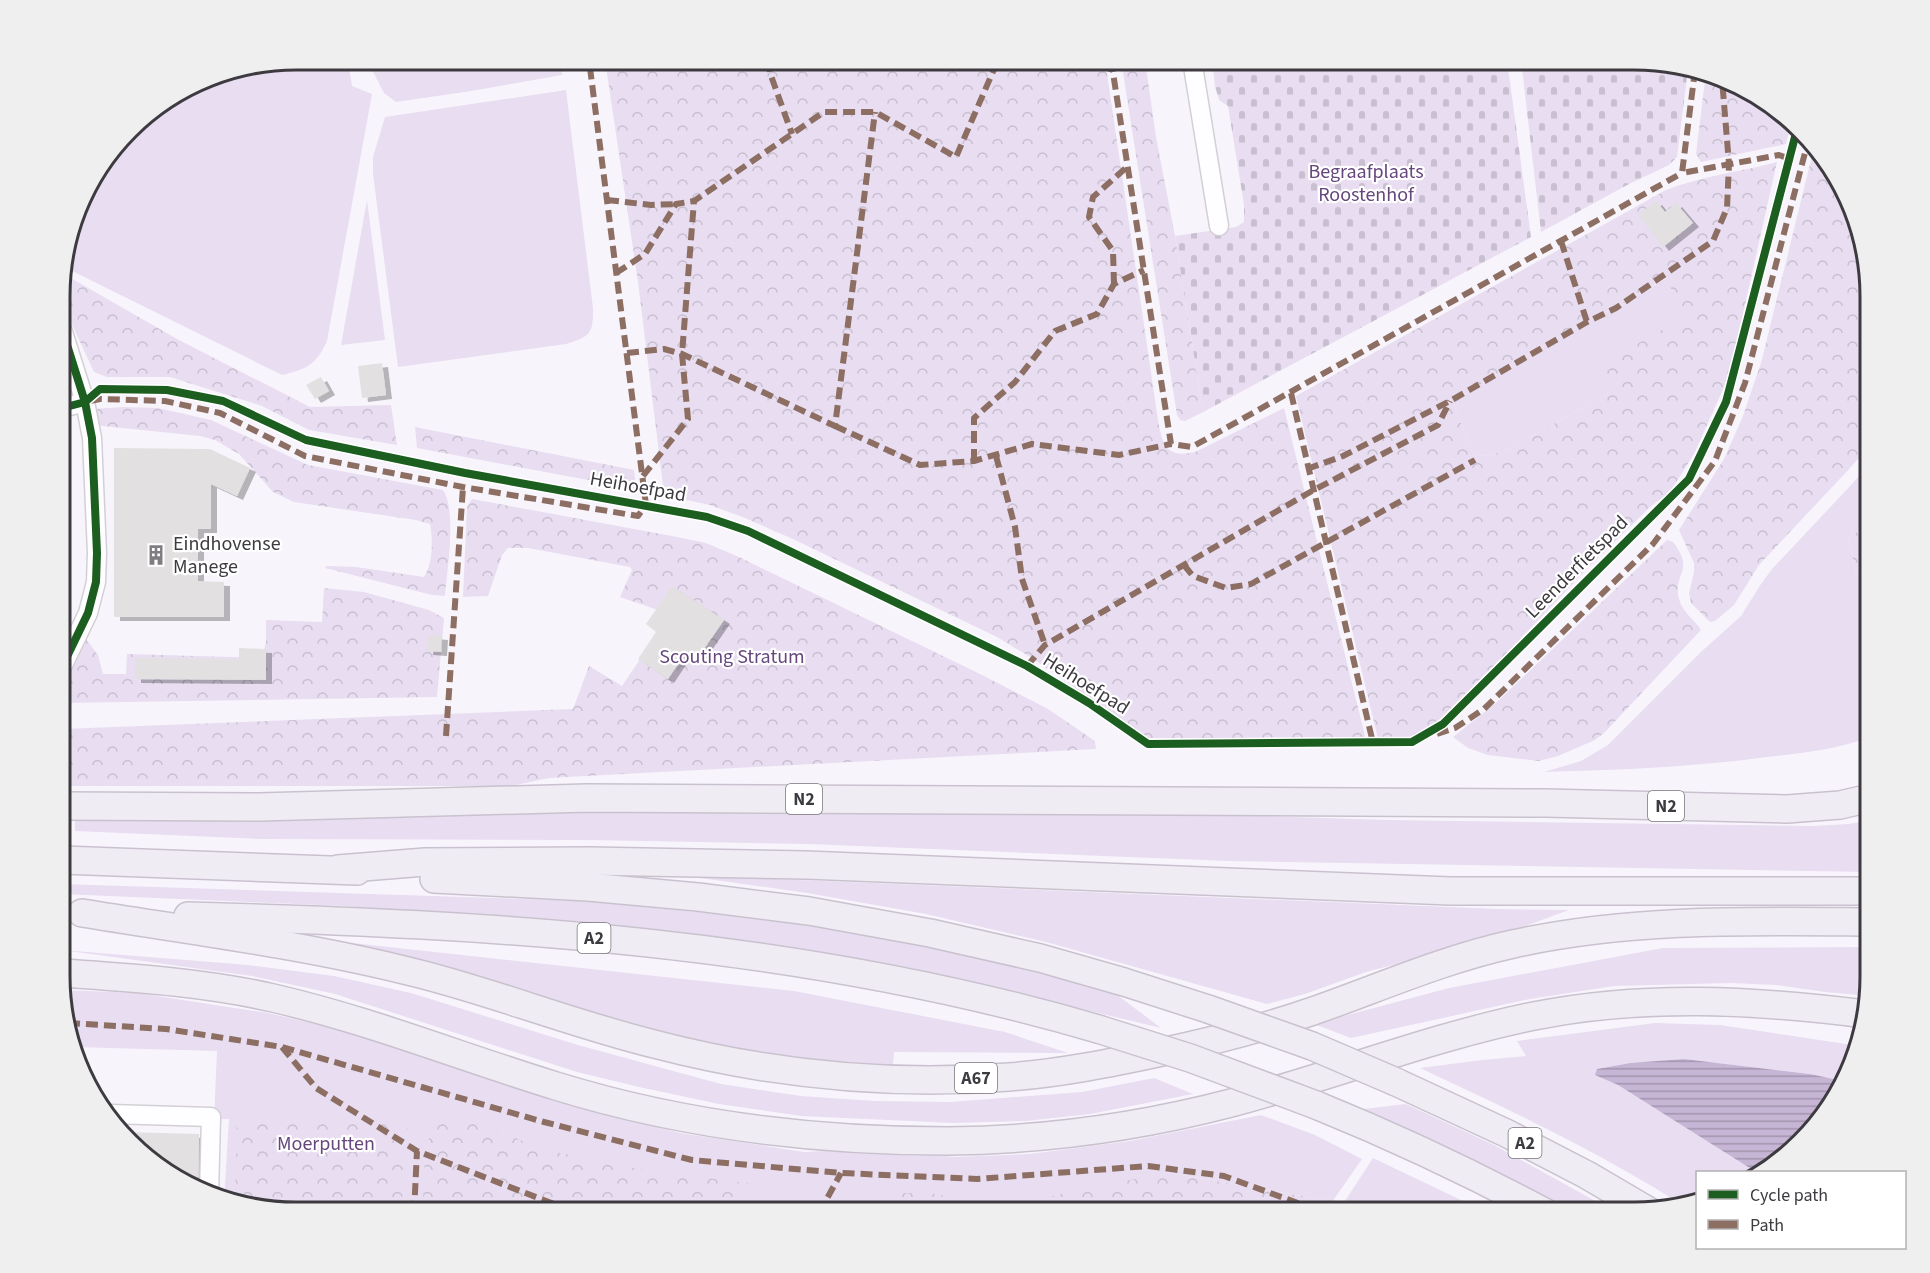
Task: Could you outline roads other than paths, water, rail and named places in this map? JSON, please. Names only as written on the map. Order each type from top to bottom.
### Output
[{"type":"highway","name":"N2","points":[[70,806],[259,807],[587,798],[1546,803],[1787,809],[1840,805],[1860,800]]},
{"type":"highway","name":"A2","points":[[70,860],[338,869],[439,879],[588,887],[698,897],[808,911],[930,933],[1040,958],[1124,982],[1312,1046],[1506,1133],[1632,1202]]},
{"type":"highway","points":[[338,869],[425,862],[614,862],[806,865],[1450,891],[1860,891]]},
{"type":"highway","name":"A2","points":[[72,912],[292,919],[471,928],[685,946],[798,961],[913,983],[1032,1009],[1190,1058],[1398,1138],[1482,1178],[1526,1202]]},
{"type":"highway","name":"A67","points":[[72,912],[379,964],[500,997],[652,1044],[733,1063],[807,1073],[869,1078],[945,1079],[1060,1072],[1218,1040],[1308,1013],[1449,962],[1512,944],[1645,924],[1722,921],[1860,922]]},
{"type":"highway","points":[[70,975],[172,982],[273,997],[345,1017],[558,1087],[676,1116],[821,1137],[908,1141],[1030,1137],[1103,1129],[1179,1115],[1234,1102],[1436,1040],[1573,1009],[1659,1001],[1735,1001],[1856,1013]]},
{"type":"street","points":[[1194,70],[1219,226]]},
{"type":"street","points":[[70,354],[85,402],[92,438],[96,582],[88,613],[70,650]]},
{"type":"street","points":[[70,406],[85,402]]},
{"type":"street","points":[[117,1114],[211,1117],[209,1185]]},
{"type":"place","name":"Eindhovense Manege","points":[[156,555]]},
{"type":"park label","name":"Begraafplaats Roostenhof","points":[[1366,184]]},
{"type":"park label","name":"Scouting Stratum","points":[[732,657]]},
{"type":"park label","name":"Moerputten","points":[[326,1144]]}]
